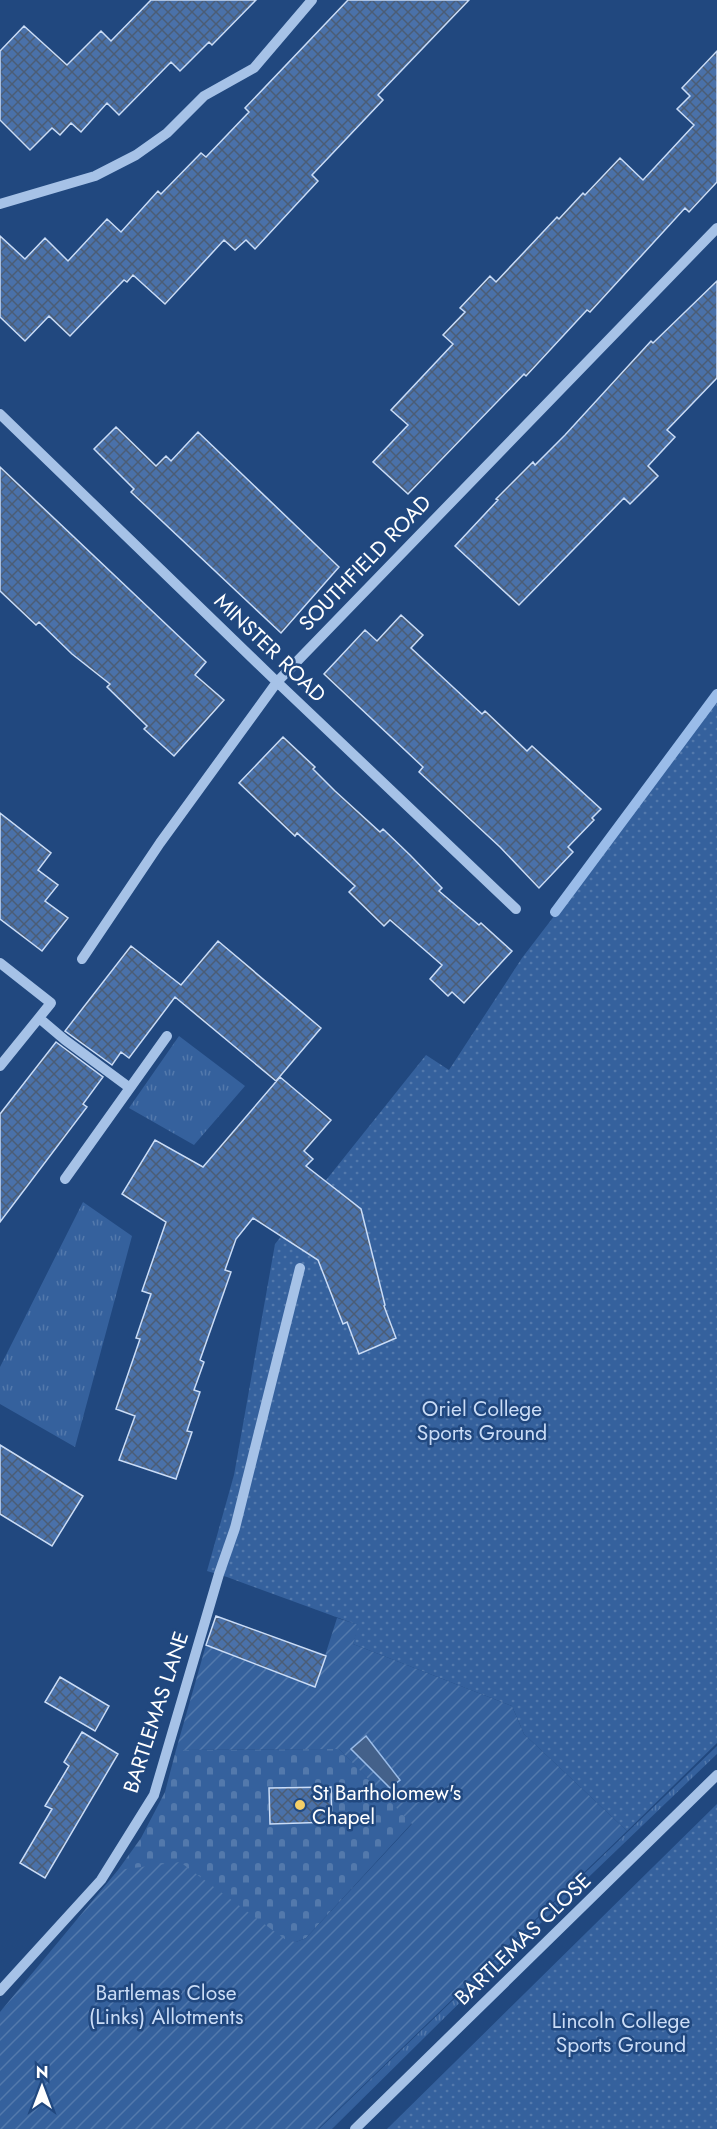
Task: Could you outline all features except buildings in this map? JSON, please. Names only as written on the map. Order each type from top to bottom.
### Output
[{"type":"street","points":[[0,204],[95,176],[136,155],[167,133],[204,96],[254,68],[312,0]]},
{"type":"street","name":"SOUTHFIELD ROAD","points":[[82,959],[160,843],[277,682],[717,228]]},
{"type":"street","name":"MINSTER ROAD","points":[[0,414],[516,909]]},
{"type":"street","points":[[0,963],[51,1003],[0,1066]]},
{"type":"street","points":[[39,1018],[130,1088]]},
{"type":"street","points":[[65,1179],[167,1036]]},
{"type":"street","name":"BARTLEMAS LANE","points":[[0,1991],[101,1880],[154,1795],[219,1574],[235,1528],[300,1268]]},
{"type":"street","name":"BARTLEMAS CLOSE","points":[[354,2129],[717,1775]]},
{"type":"green space","name":"Oriel College Sports Ground","points":[[717,698],[717,1743],[627,1831],[524,1734],[512,1706],[353,1644],[358,1625],[207,1571],[234,1475],[275,1244],[426,1055],[449,1070],[522,958],[675,758]]},
{"type":"green space","points":[[179,1036],[245,1086],[194,1145],[129,1108]]},
{"type":"green space","points":[[83,1202],[132,1236],[75,1447],[0,1404],[0,1367]]},
{"type":"green space","name":"Bartlemas Close (Links) Allotments","points":[[337,1618],[359,1625],[353,1644],[512,1706],[524,1734],[627,1831],[318,2129],[0,2129],[0,2012],[118,1870],[180,1862],[286,1940],[296,1942],[306,1938],[412,1824],[339,1749],[176,1750],[206,1645],[315,1687]]},
{"type":"green space","points":[[717,1746],[717,1754],[521,1942],[332,2129],[319,2129]]},
{"type":"green space","points":[[339,1749],[412,1823],[306,1938],[296,1942],[286,1941],[118,1870],[141,1838],[165,1792],[176,1750]]},
{"type":"green space","name":"Lincoln College Sports Ground","points":[[717,1804],[717,2129],[387,2129]]},
{"type":"shaded area","points":[[366,1736],[400,1780],[390,1788],[351,1749]]},
{"type":"waterway","points":[[555,912],[717,694]]},
{"type":"place","name":"St Bartholomew's Chapel","points":[[300,1805]]}]
